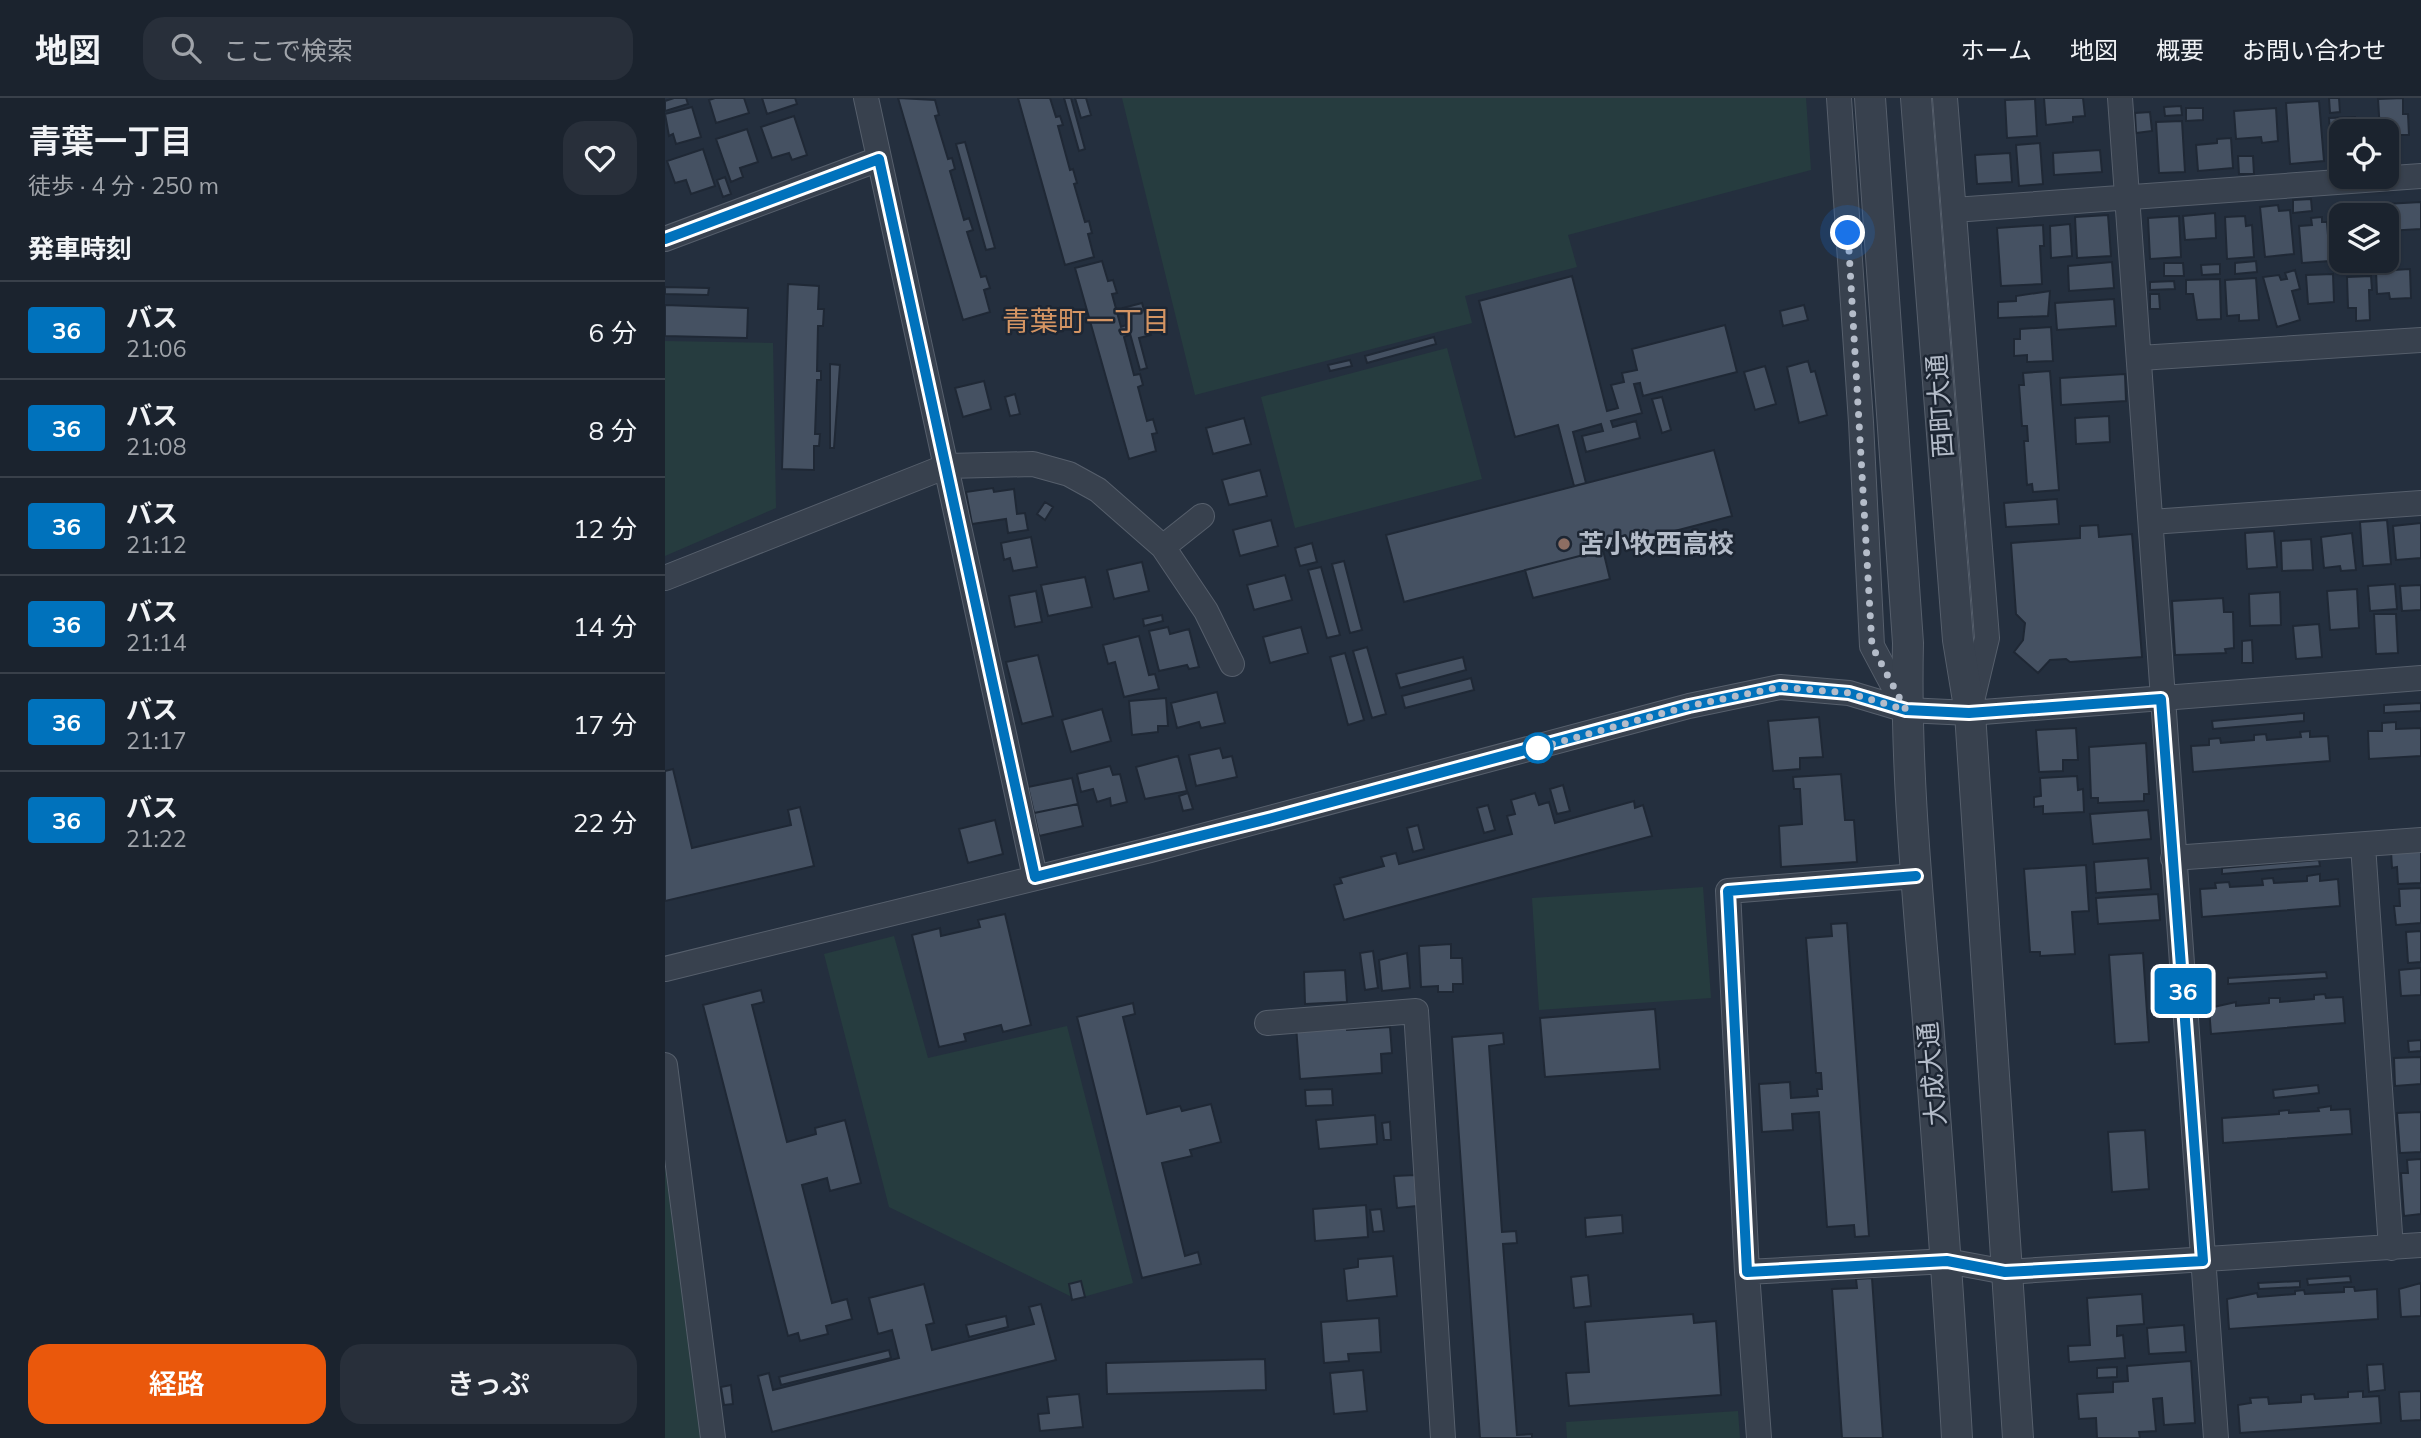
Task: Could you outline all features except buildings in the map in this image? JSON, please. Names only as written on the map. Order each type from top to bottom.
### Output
[{"type":"street","points":[[866,98],[1035,877]]},
{"type":"street","points":[[1839,98],[1861,422],[1872,646],[1906,710]]},
{"type":"street","name":"西町大通","points":[[1870,98],[1908,643],[1906,710]]},
{"type":"street","name":"西町大通","points":[[1916,98],[1958,640],[1969,713]]},
{"type":"street","points":[[1945,98],[1987,638],[1969,713],[2018,1438]]},
{"type":"street","points":[[2120,98],[2216,1438]]},
{"type":"street","points":[[665,239],[879,159]]},
{"type":"street","points":[[1954,209],[2421,176]]},
{"type":"street","points":[[2140,358],[2421,340]]},
{"type":"street","points":[[665,578],[947,466],[1033,464],[1069,474],[1098,490],[1163,547],[1206,611],[1232,664]]},
{"type":"street","points":[[2151,522],[2421,503]]},
{"type":"street","points":[[1163,547],[1202,516]]},
{"type":"street","points":[[665,969],[1260,821],[1689,706],[1780,687],[1849,693],[1906,710],[1969,713],[2421,678]]},
{"type":"street","name":"大成大通","points":[[1906,710],[1916,876],[1947,1261],[1957,1438]]},
{"type":"street","points":[[2173,858],[2421,840]]},
{"type":"street","points":[[2363,845],[2391,1248]]},
{"type":"street","points":[[1759,1438],[1747,1272],[1728,891],[1916,876]]},
{"type":"street","points":[[1268,1023],[1416,1011],[1443,1438]]},
{"type":"street","points":[[665,1065],[713,1438]]},
{"type":"street","points":[[1747,1272],[1947,1261],[2005,1272],[2421,1245]]},
{"type":"green space","points":[[1122,98],[1806,98],[1811,170],[1568,235],[1577,267],[1465,296],[1472,323],[1195,395]]},
{"type":"green space","points":[[665,341],[773,343],[776,508],[665,556]]},
{"type":"green space","points":[[1447,348],[1482,479],[1295,528],[1261,397]]},
{"type":"green space","points":[[1703,887],[1711,998],[1539,1010],[1532,898]]},
{"type":"green space","points":[[894,936],[928,1058],[1067,1026],[1133,1283],[1076,1299],[889,1207],[824,954]]},
{"type":"green space","points":[[665,1166],[701,1438],[665,1438]]},
{"type":"green space","points":[[1738,1411],[1740,1438],[1567,1438],[1566,1422]]},
{"type":"bus line","name":"36","points":[[665,239],[879,159],[1035,877],[1150,850],[1689,706],[1780,687],[1849,693],[1906,710],[1969,713],[2026,711],[2161,699],[2203,1261],[2005,1272],[1947,1261],[1747,1272],[1728,891],[1916,876]]},
{"type":"place","name":"苫小牧西高校","points":[[1564,544]]},
{"type":"district","name":"青葉町一丁目","points":[[1086,321]]},
{"type":"route","points":[[1538,748],[1527,751],[1689,706],[1780,687],[1849,693],[1906,710],[1872,646],[1848,233]]}]
